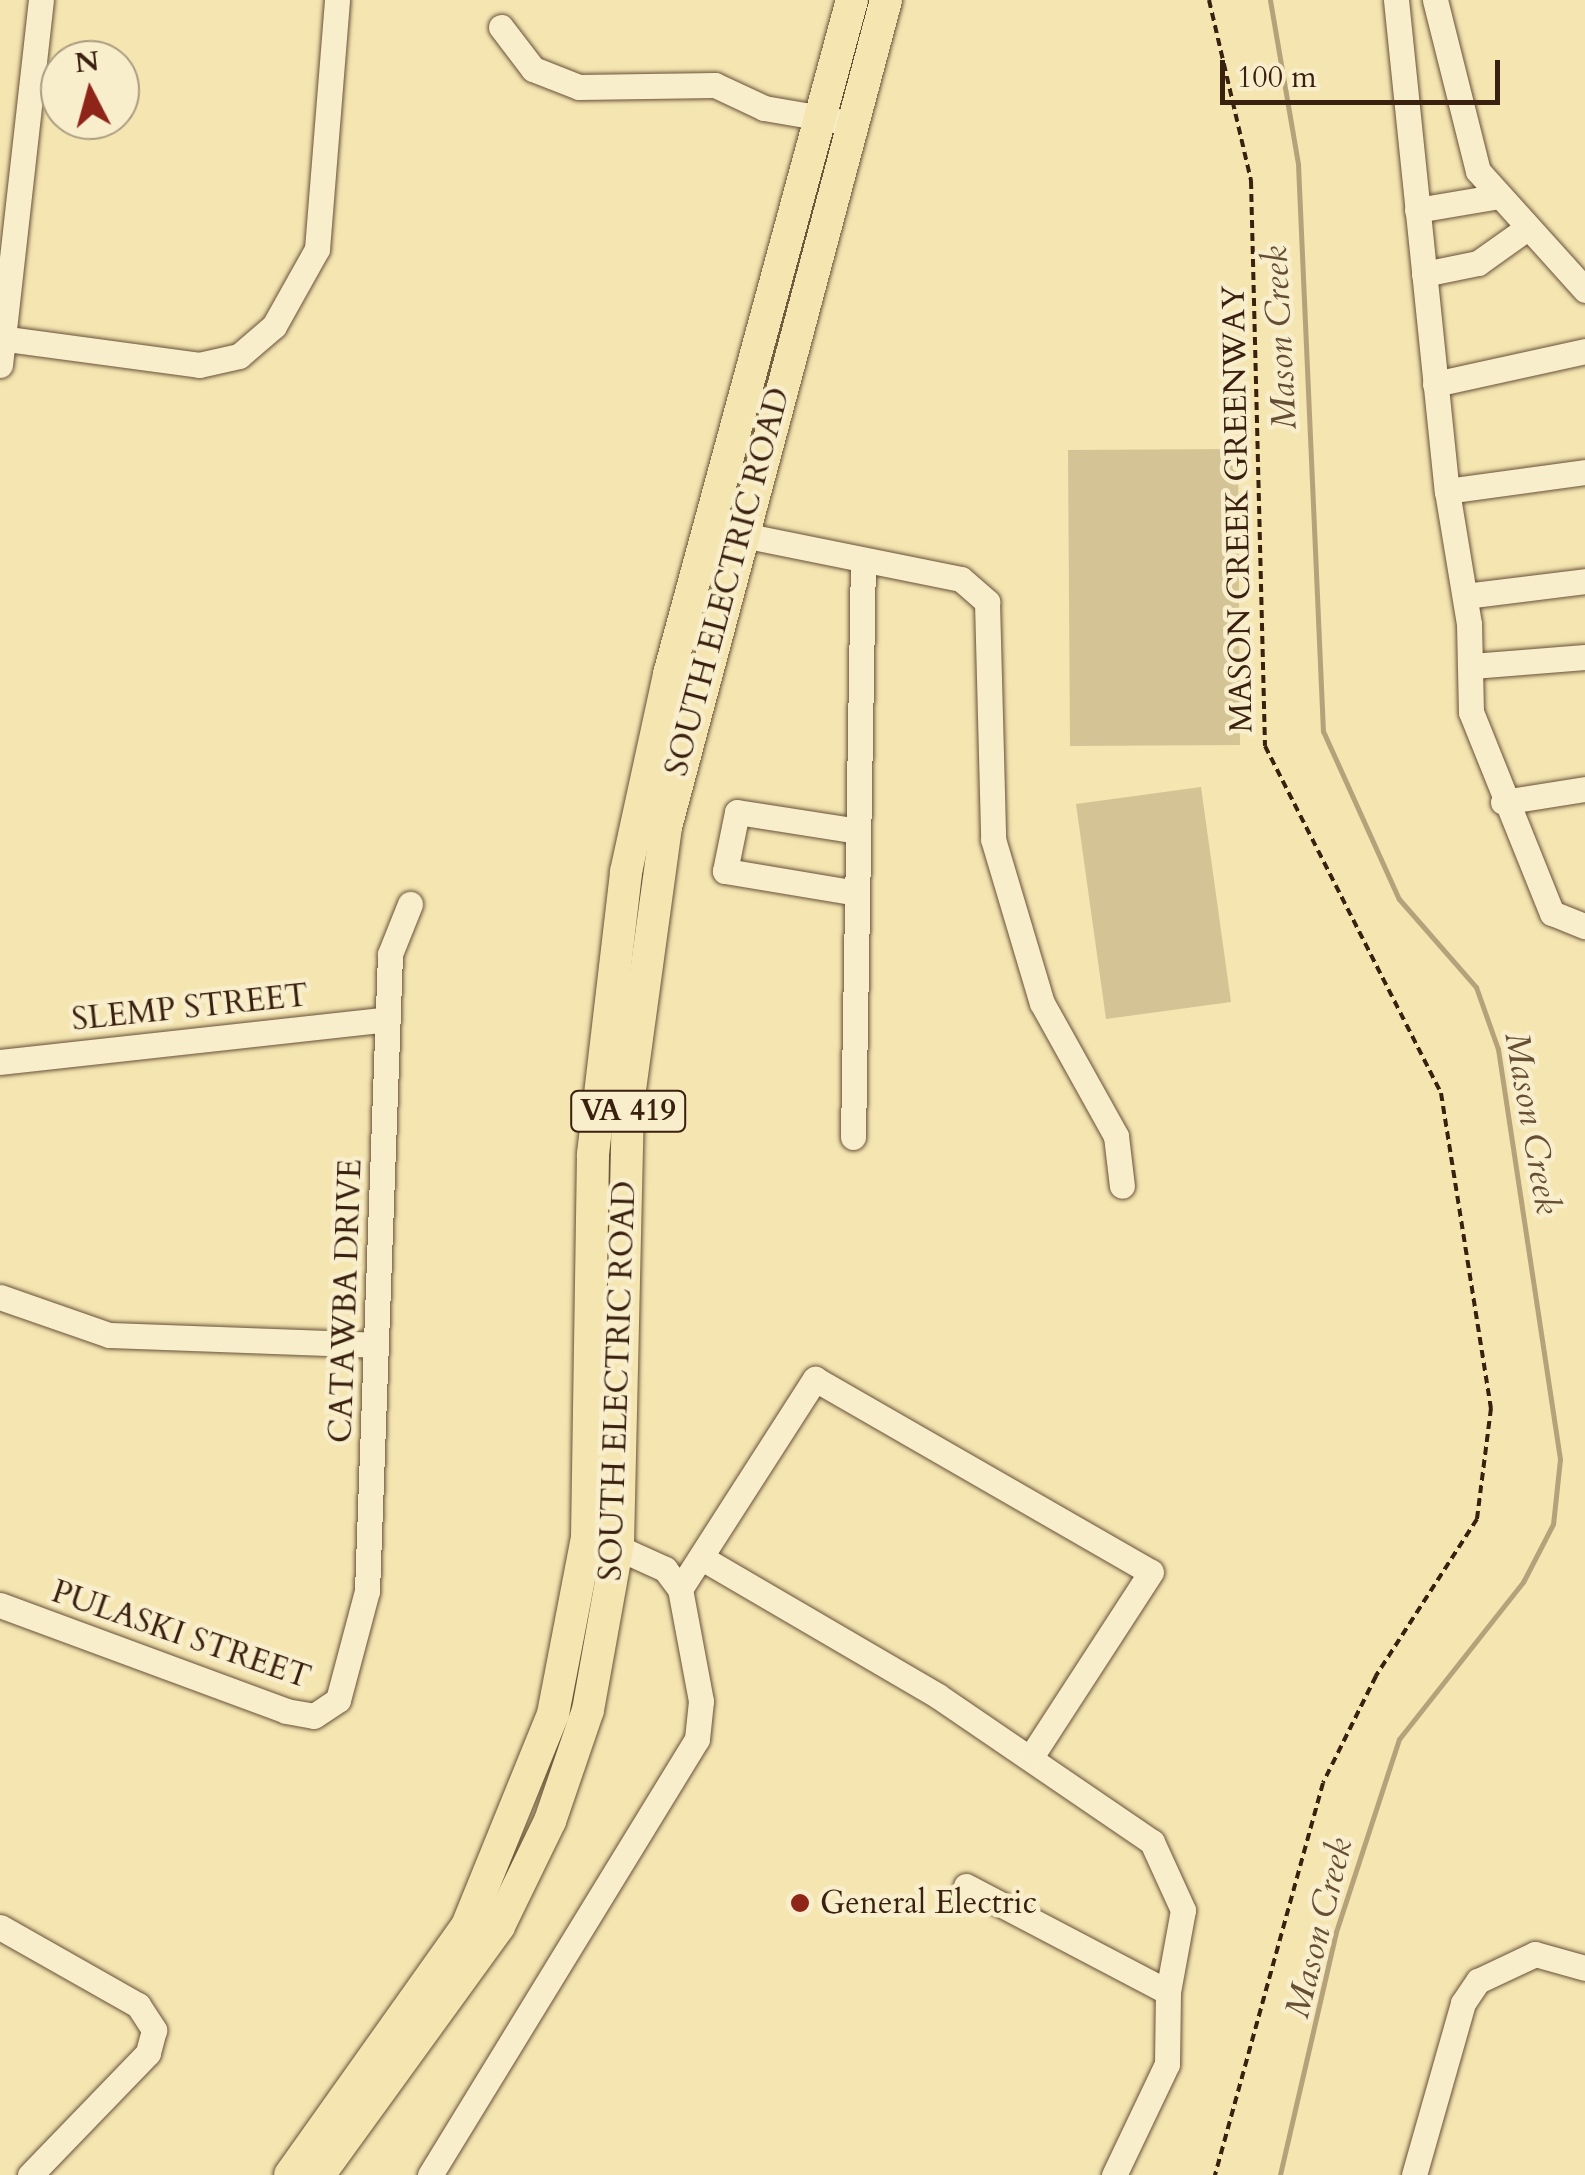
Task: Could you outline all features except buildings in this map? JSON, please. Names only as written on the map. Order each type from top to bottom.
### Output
[{"type":"main road","name":"SOUTH ELECTRIC ROAD","points":[[319,2175],[452,2000],[522,1881],[588,1710],[603,1541],[634,1040],[666,827],[723,532],[835,120],[852,0]]},
{"type":"main road","name":"SOUTH ELECTRIC ROAD","points":[[835,120],[886,0]]},
{"type":"main road","name":"SOUTH ELECTRIC ROAD","points":[[290,2175],[432,1983],[497,1868],[554,1714],[603,1541]]},
{"type":"street","points":[[0,365],[41,0]]},
{"type":"street","points":[[2,338],[200,365],[239,356],[274,326],[317,248],[338,0]]},
{"type":"street","points":[[1396,0],[1447,491],[1465,596],[1476,735],[1552,913],[1585,926]]},
{"type":"street","points":[[1435,0],[1442,48],[1465,143],[1494,197],[1523,232],[1585,290]]},
{"type":"street","points":[[501,27],[533,69],[567,84],[714,85],[764,108],[835,120]]},
{"type":"street","points":[[1402,53],[1442,48]]},
{"type":"street","points":[[1417,210],[1494,197]]},
{"type":"street","points":[[1424,274],[1478,263],[1523,232]]},
{"type":"street","points":[[1435,384],[1585,352]]},
{"type":"street","points":[[1447,491],[1585,472]]},
{"type":"street","points":[[723,532],[961,579],[987,602],[992,839],[1042,1003],[1116,1136],[1122,1186]]},
{"type":"street","points":[[853,1136],[862,561]]},
{"type":"street","points":[[1465,596],[1585,581]]},
{"type":"street","points":[[1472,666],[1585,657]]},
{"type":"street","points":[[1503,802],[1585,789]]},
{"type":"street","points":[[857,893],[724,872],[737,812],[858,831]]},
{"type":"street","name":"CATAWBA DRIVE","points":[[338,1700],[367,1592],[392,944],[410,904]]},
{"type":"street","name":"SLEMP STREET","points":[[0,1062],[388,1019]]},
{"type":"street","points":[[0,1297],[109,1335],[376,1346]]},
{"type":"street","points":[[680,1589],[814,1380],[1151,1572],[1031,1757]]},
{"type":"street","points":[[430,2175],[691,1757],[701,1701],[680,1589],[665,1568],[603,1541]]},
{"type":"street","points":[[702,1558],[1031,1757],[1152,1842],[1174,1873],[1182,1937],[1168,1992],[1167,2064],[1114,2175]]},
{"type":"street","name":"PULASKI STREET","points":[[0,1604],[286,1712],[314,1716],[338,1700]]},
{"type":"street","points":[[966,1886],[1168,1992]]},
{"type":"street","points":[[0,1927],[147,2013],[148,2053],[30,2175]]},
{"type":"street","points":[[1414,2175],[1463,2003],[1478,1981],[1535,1954],[1585,1968]]},
{"type":"path","name":"MASON CREEK GREENWAY","points":[[1209,0],[1252,196],[1265,746],[1441,1093],[1491,1408],[1477,1519],[1376,1676],[1323,1783],[1215,2175]]},
{"type":"shaded area","points":[[1238,449],[1240,745],[1070,746],[1068,450]]},
{"type":"shaded area","points":[[1201,787],[1231,1002],[1106,1019],[1076,804]]},
{"type":"waterway","name":"Mason Creek","points":[[1270,0],[1298,164],[1323,731],[1399,899],[1476,987],[1498,1049],[1560,1459],[1553,1524],[1523,1582],[1399,1739],[1336,1932],[1280,2175]]},
{"type":"place","name":"General Electric","points":[[800,1903]]}]
